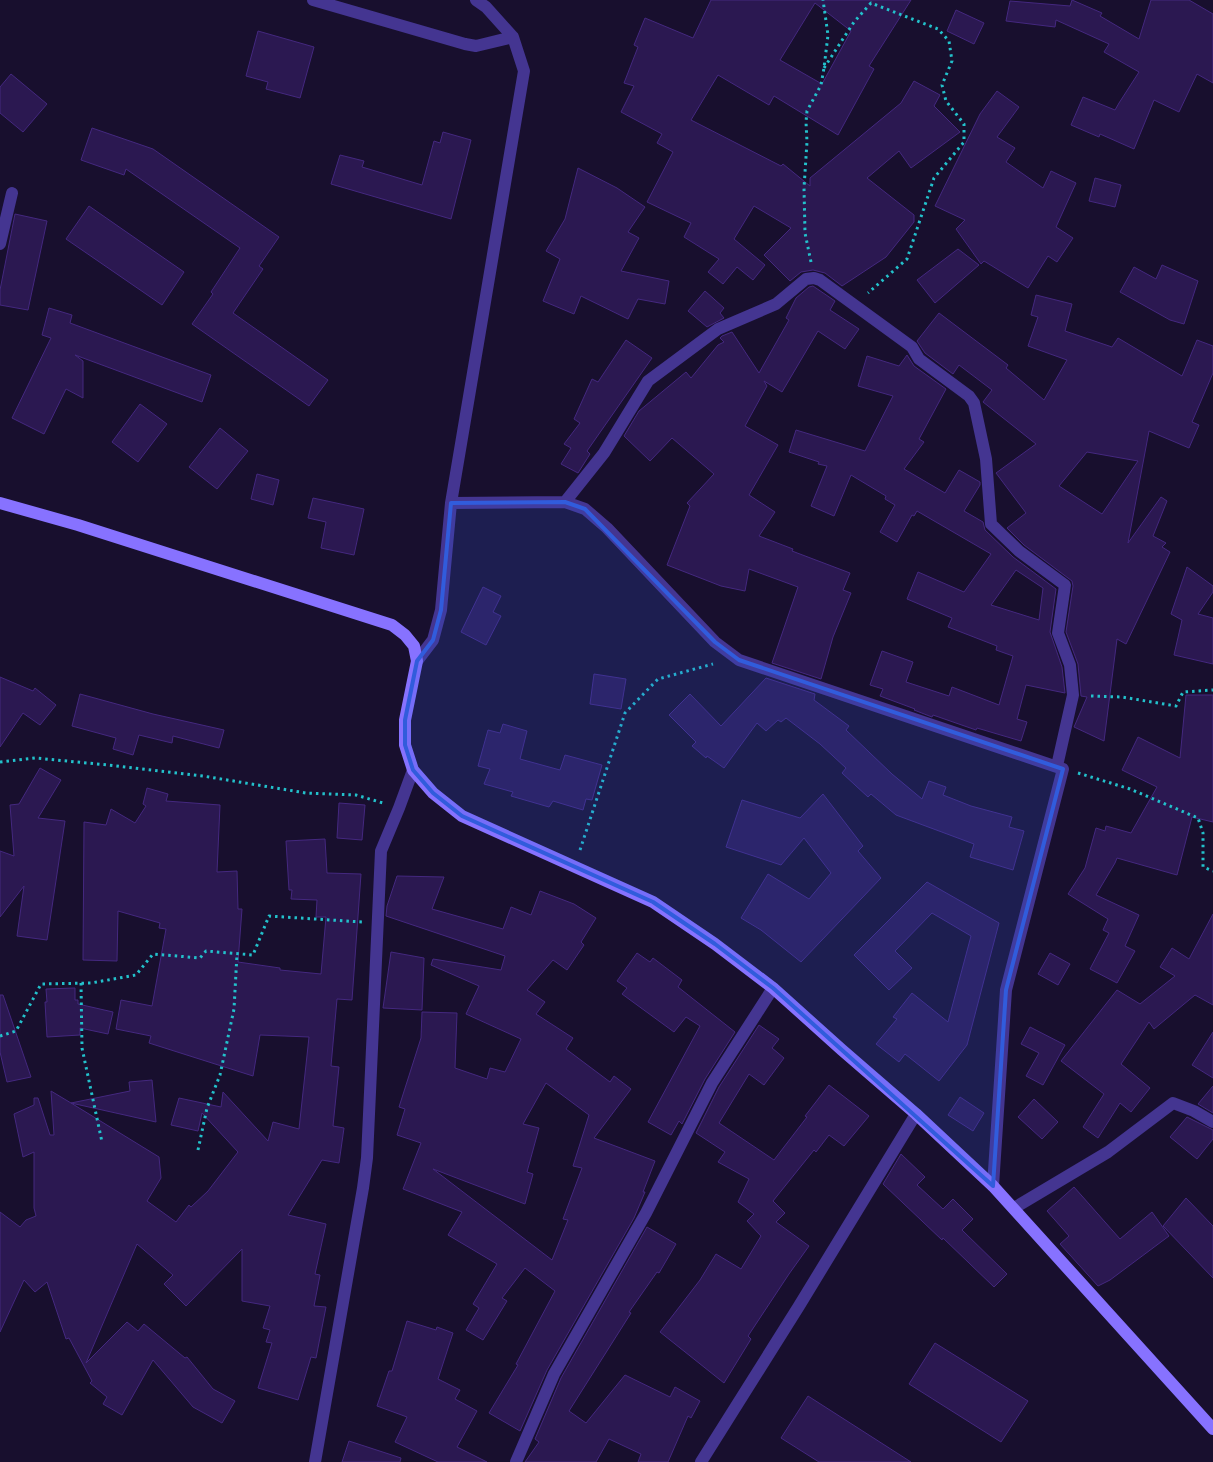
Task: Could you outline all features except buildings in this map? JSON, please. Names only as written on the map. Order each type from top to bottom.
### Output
[{"type":"street","points":[[313,0],[465,44],[476,46],[513,37]]},
{"type":"street","points":[[417,661],[433,640],[441,610],[451,503],[524,71],[513,37],[486,7],[476,0]]},
{"type":"street","points":[[0,244],[12,193]]},
{"type":"street","points":[[565,502],[604,453],[648,381],[718,329],[776,304],[806,279],[814,278],[820,280],[912,347],[919,359],[969,396],[974,403],[986,459],[992,524],[1019,551],[1065,585],[1058,633],[1070,665],[1073,695],[1060,768],[1006,990],[993,1186]]},
{"type":"street","points":[[451,503],[565,502],[585,509],[607,528],[715,642],[739,660],[1060,768]]},
{"type":"street","points":[[0,503],[78,525],[392,625],[404,634],[414,646],[417,661],[406,720],[406,745],[413,770],[433,793],[462,816],[653,902],[715,944],[773,988],[916,1114],[993,1186],[1213,1429]]},
{"type":"street","points":[[315,1462],[367,1158],[381,851],[400,808],[413,770]]},
{"type":"street","points":[[516,1462],[554,1374],[646,1214],[712,1083],[773,988]]},
{"type":"street","points":[[1014,1208],[1116,1147],[1173,1103],[1194,1110],[1213,1122]]},
{"type":"street","points":[[701,1462],[916,1114]]},
{"type":"path","points":[[814,278],[805,233],[806,122],[807,111],[821,85],[824,68],[828,35],[823,0]]},
{"type":"path","points":[[824,68],[854,22],[871,4],[938,29],[949,41],[952,61],[942,85],[946,101],[964,124],[964,142],[934,178],[907,258],[854,305]]},
{"type":"path","points":[[574,867],[625,712],[658,679],[710,664],[739,660]]},
{"type":"path","points":[[1073,695],[1122,697],[1176,706],[1183,692],[1213,690]]},
{"type":"path","points":[[0,762],[35,758],[108,765],[203,776],[306,794],[356,795],[400,808]]},
{"type":"path","points":[[1060,768],[1130,789],[1198,818],[1204,834],[1203,867],[1213,870]]},
{"type":"path","points":[[0,1036],[16,1031],[41,984],[91,983],[136,974],[153,954],[200,958],[206,951],[253,955],[269,916],[377,922]]},
{"type":"path","points":[[198,1150],[207,1108],[220,1074],[234,1009],[237,954]]},
{"type":"path","points":[[80,983],[82,1048],[102,1142]]},
{"type":"highlighted area","points":[[565,502],[585,509],[715,642],[739,660],[1063,769],[1006,990],[993,1186],[773,988],[715,944],[653,902],[462,816],[433,793],[413,770],[405,745],[405,720],[417,661],[433,640],[441,610],[451,503]]}]
